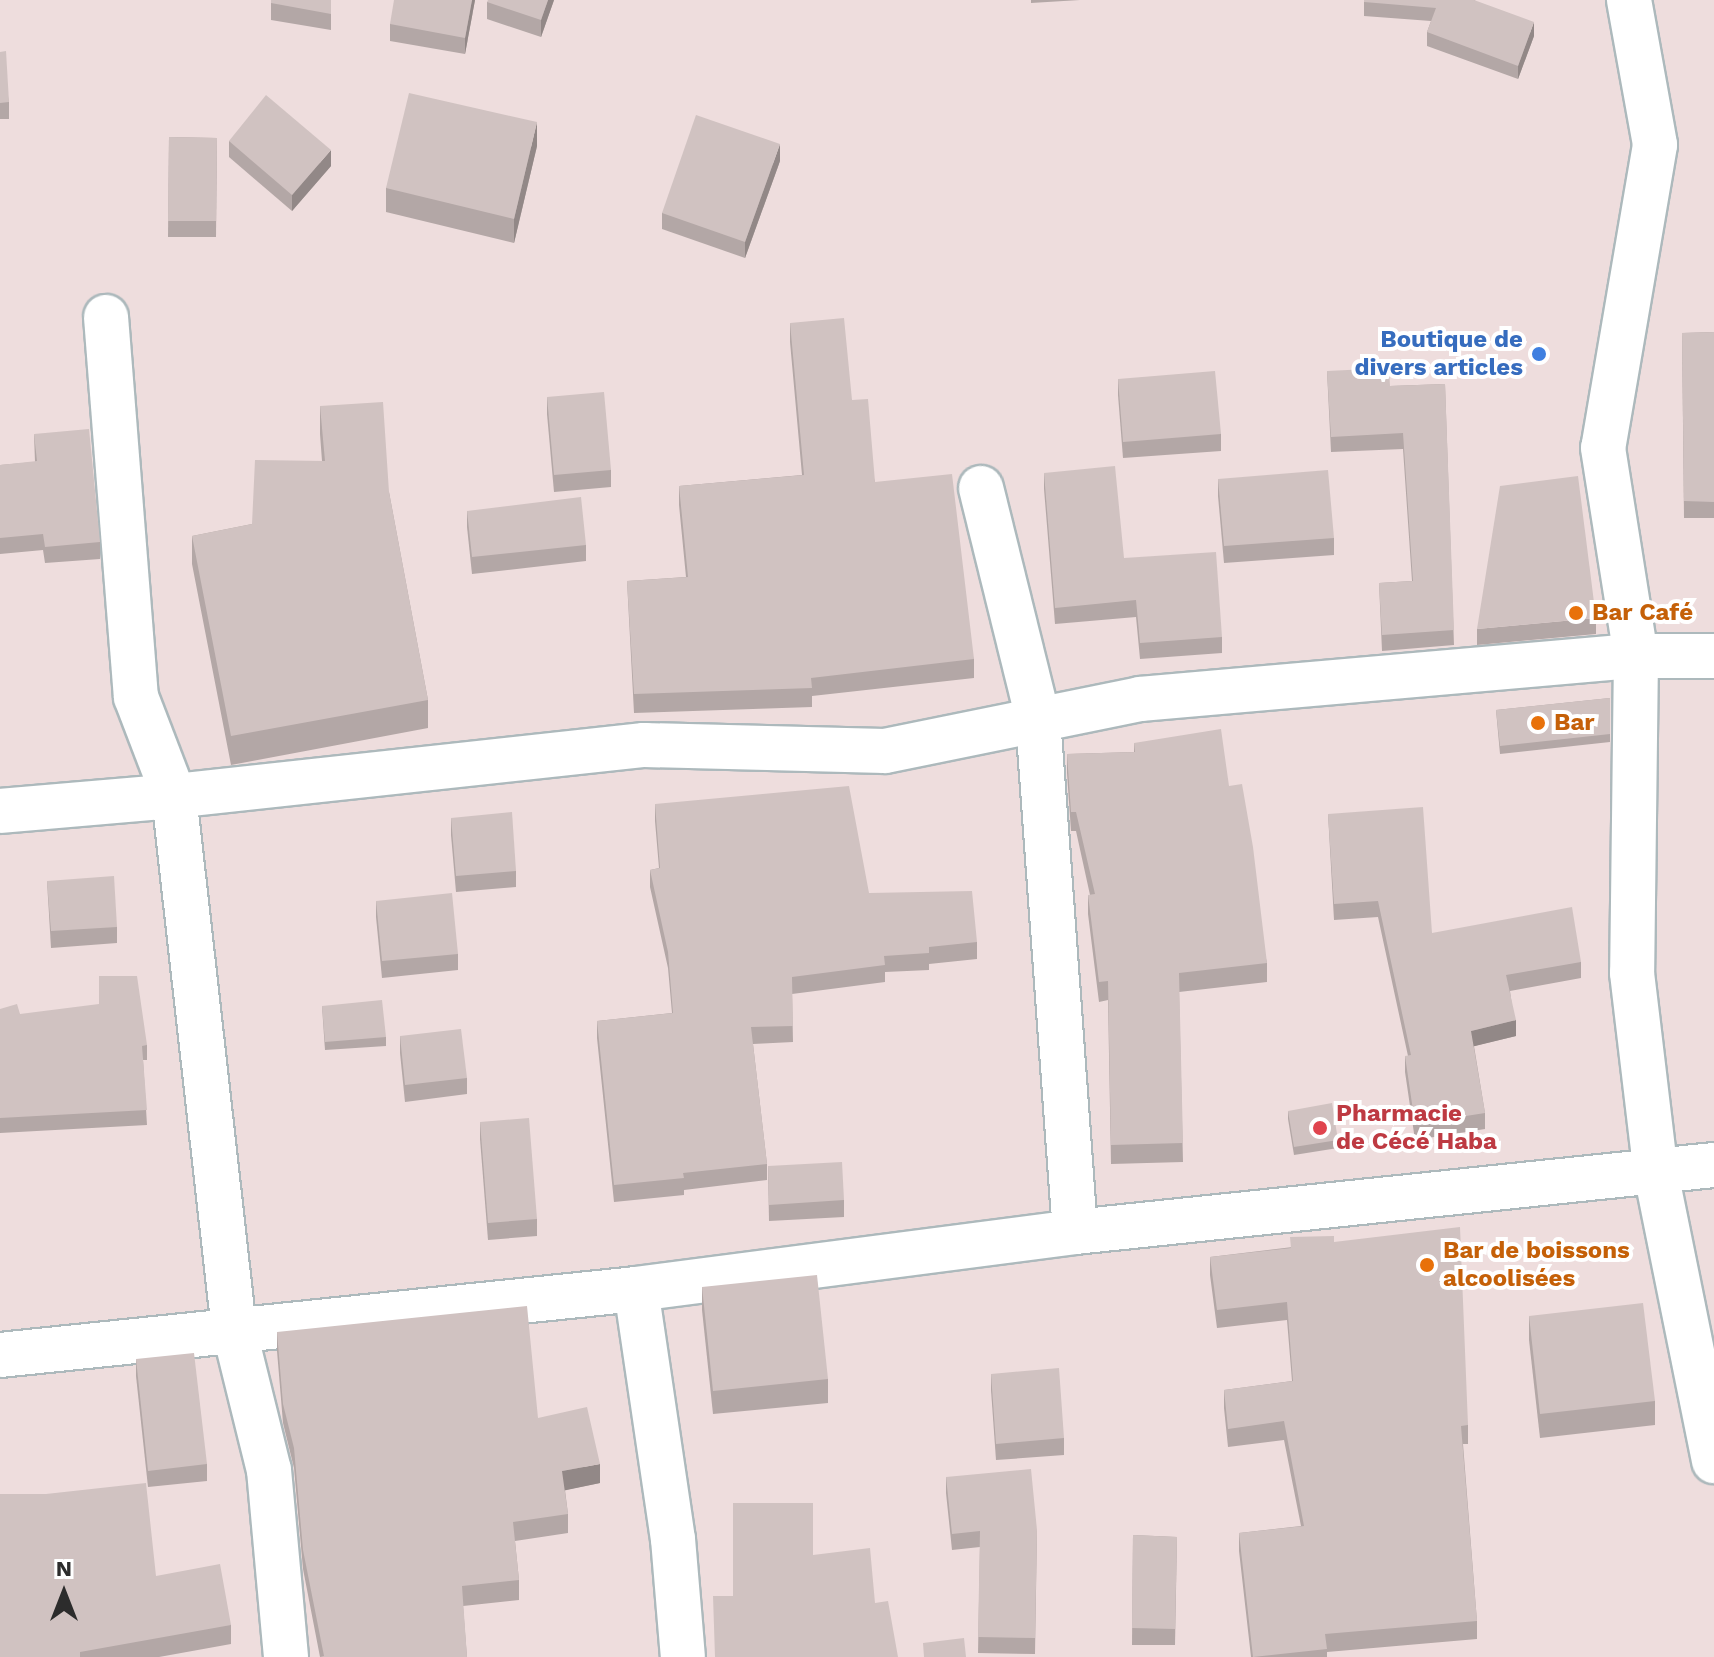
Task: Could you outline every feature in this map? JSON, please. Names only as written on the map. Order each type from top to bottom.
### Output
[{"type":"street","points":[[1629,0],[1655,145],[1603,448],[1636,656],[1632,973],[1656,1173],[1714,1461]]},
{"type":"street","points":[[106,317],[136,697],[174,796],[234,1329],[269,1470],[286,1657]]},
{"type":"street","points":[[981,488],[1038,719],[1075,1232]]},
{"type":"street","points":[[0,811],[174,796],[644,745],[885,751],[1140,699],[1636,656],[1714,656]]},
{"type":"street","points":[[0,1355],[636,1289],[1075,1232],[1714,1165]]},
{"type":"street","points":[[636,1289],[673,1539],[683,1657]]},
{"type":"building","points":[[271,0],[331,0],[331,14],[271,3]]},
{"type":"building","points":[[394,0],[472,0],[465,38],[390,24]]},
{"type":"building","points":[[488,0],[548,0],[541,20]]},
{"type":"building","points":[[1364,0],[1474,0],[1534,22],[1518,66],[1427,32],[1436,8]]},
{"type":"building","points":[[6,51],[9,102],[0,103],[0,52]]},
{"type":"building","points":[[409,93],[537,122],[514,219],[386,188]]},
{"type":"building","points":[[266,95],[331,150],[292,195],[229,141]]},
{"type":"building","points":[[696,115],[780,144],[745,242],[662,213]]},
{"type":"building","points":[[169,137],[217,138],[216,221],[168,221]]},
{"type":"building","points":[[844,318],[852,400],[868,399],[875,482],[952,474],[974,659],[811,678],[812,688],[634,694],[627,581],[688,577],[679,486],[804,475],[790,323]]},
{"type":"building","points":[[1714,332],[1714,502],[1684,501],[1682,333]]},
{"type":"building","points":[[1389,368],[1390,386],[1445,384],[1454,630],[1382,635],[1379,583],[1413,581],[1403,433],[1331,437],[1327,371]]},
{"type":"building","points":[[1215,371],[1221,434],[1123,442],[1118,379]]},
{"type":"building","points":[[604,392],[611,470],[554,475],[547,397]]},
{"type":"building","points":[[383,402],[389,492],[428,700],[231,736],[192,536],[252,524],[255,460],[325,461],[320,406]]},
{"type":"building","points":[[89,429],[100,542],[45,547],[43,534],[0,538],[0,465],[37,461],[34,434]]},
{"type":"building","points":[[1115,466],[1124,558],[1216,552],[1222,637],[1140,643],[1136,600],[1055,608],[1044,473]]},
{"type":"building","points":[[1328,470],[1334,538],[1224,546],[1218,479]]},
{"type":"building","points":[[1578,476],[1596,618],[1477,629],[1500,486]]},
{"type":"building","points":[[581,497],[586,545],[472,557],[467,511]]},
{"type":"building","points":[[1610,698],[1610,734],[1500,746],[1496,710]]},
{"type":"building","points":[[1221,729],[1229,786],[1242,784],[1267,963],[1179,973],[1183,1143],[1111,1145],[1108,981],[1099,982],[1088,895],[1095,894],[1076,812],[1071,812],[1067,754],[1135,752],[1134,743]]},
{"type":"building","points":[[849,786],[869,893],[972,891],[977,942],[929,947],[929,953],[884,956],[885,965],[792,977],[793,1026],[751,1027],[767,1164],[683,1173],[684,1178],[614,1185],[597,1021],[673,1013],[668,952],[650,870],[660,868],[655,804]]},
{"type":"building","points":[[1423,807],[1432,933],[1572,907],[1581,962],[1506,975],[1516,1020],[1471,1031],[1485,1113],[1415,1124],[1405,1056],[1411,1055],[1378,901],[1334,904],[1328,814]]},
{"type":"building","points":[[512,812],[516,871],[456,876],[451,818]]},
{"type":"building","points":[[114,876],[117,927],[51,931],[47,881]]},
{"type":"building","points":[[452,893],[458,954],[382,961],[376,901]]},
{"type":"building","points":[[99,976],[137,976],[147,1045],[142,1046],[147,1110],[0,1118],[0,1009],[17,1004],[20,1014],[99,1004]]},
{"type":"building","points":[[382,1000],[386,1037],[325,1042],[322,1006]]},
{"type":"building","points":[[461,1029],[467,1078],[405,1085],[400,1036]]},
{"type":"building","points":[[1332,1103],[1338,1140],[1294,1147],[1288,1111]]},
{"type":"building","points":[[529,1118],[537,1219],[488,1223],[480,1122]]},
{"type":"building","points":[[842,1162],[844,1200],[769,1205],[768,1166]]},
{"type":"building","points":[[1460,1227],[1468,1425],[1461,1426],[1477,1621],[1325,1634],[1327,1649],[1253,1657],[1239,1533],[1304,1526],[1284,1421],[1228,1429],[1224,1390],[1293,1381],[1287,1302],[1217,1310],[1210,1257],[1291,1248],[1290,1237],[1334,1236],[1334,1242]]},
{"type":"building","points":[[817,1275],[828,1379],[713,1391],[702,1287]]},
{"type":"building","points":[[1643,1303],[1655,1401],[1540,1414],[1529,1316]]},
{"type":"building","points":[[527,1306],[538,1418],[587,1407],[600,1464],[562,1471],[568,1514],[513,1522],[519,1580],[462,1586],[467,1657],[320,1657],[324,1656],[303,1550],[294,1448],[283,1404],[277,1332]]},
{"type":"building","points":[[194,1353],[207,1464],[148,1471],[136,1359]]},
{"type":"building","points":[[1059,1368],[1064,1438],[996,1444],[991,1374]]},
{"type":"building","points":[[1031,1469],[1037,1530],[1035,1638],[978,1637],[980,1531],[952,1534],[946,1477]]},
{"type":"building","points":[[146,1483],[156,1576],[220,1564],[231,1625],[80,1652],[80,1657],[0,1657],[0,1494],[46,1494]]},
{"type":"building","points":[[733,1503],[813,1503],[813,1555],[870,1548],[875,1603],[888,1601],[898,1657],[715,1657],[713,1596],[733,1596]]},
{"type":"building","points":[[1133,1535],[1177,1537],[1175,1629],[1132,1628]]},
{"type":"building","points":[[964,1638],[966,1657],[924,1657],[923,1643]]},
{"type":"place","name":"Boutique de divers articles","points":[[1539,354]]},
{"type":"place","name":"Bar Café","points":[[1576,613]]},
{"type":"place","name":"Bar","points":[[1538,723]]},
{"type":"place","name":"Pharmacie de Cécé Haba","points":[[1320,1128]]},
{"type":"place","name":"Bar de boissons alcoolisées","points":[[1427,1265]]}]
